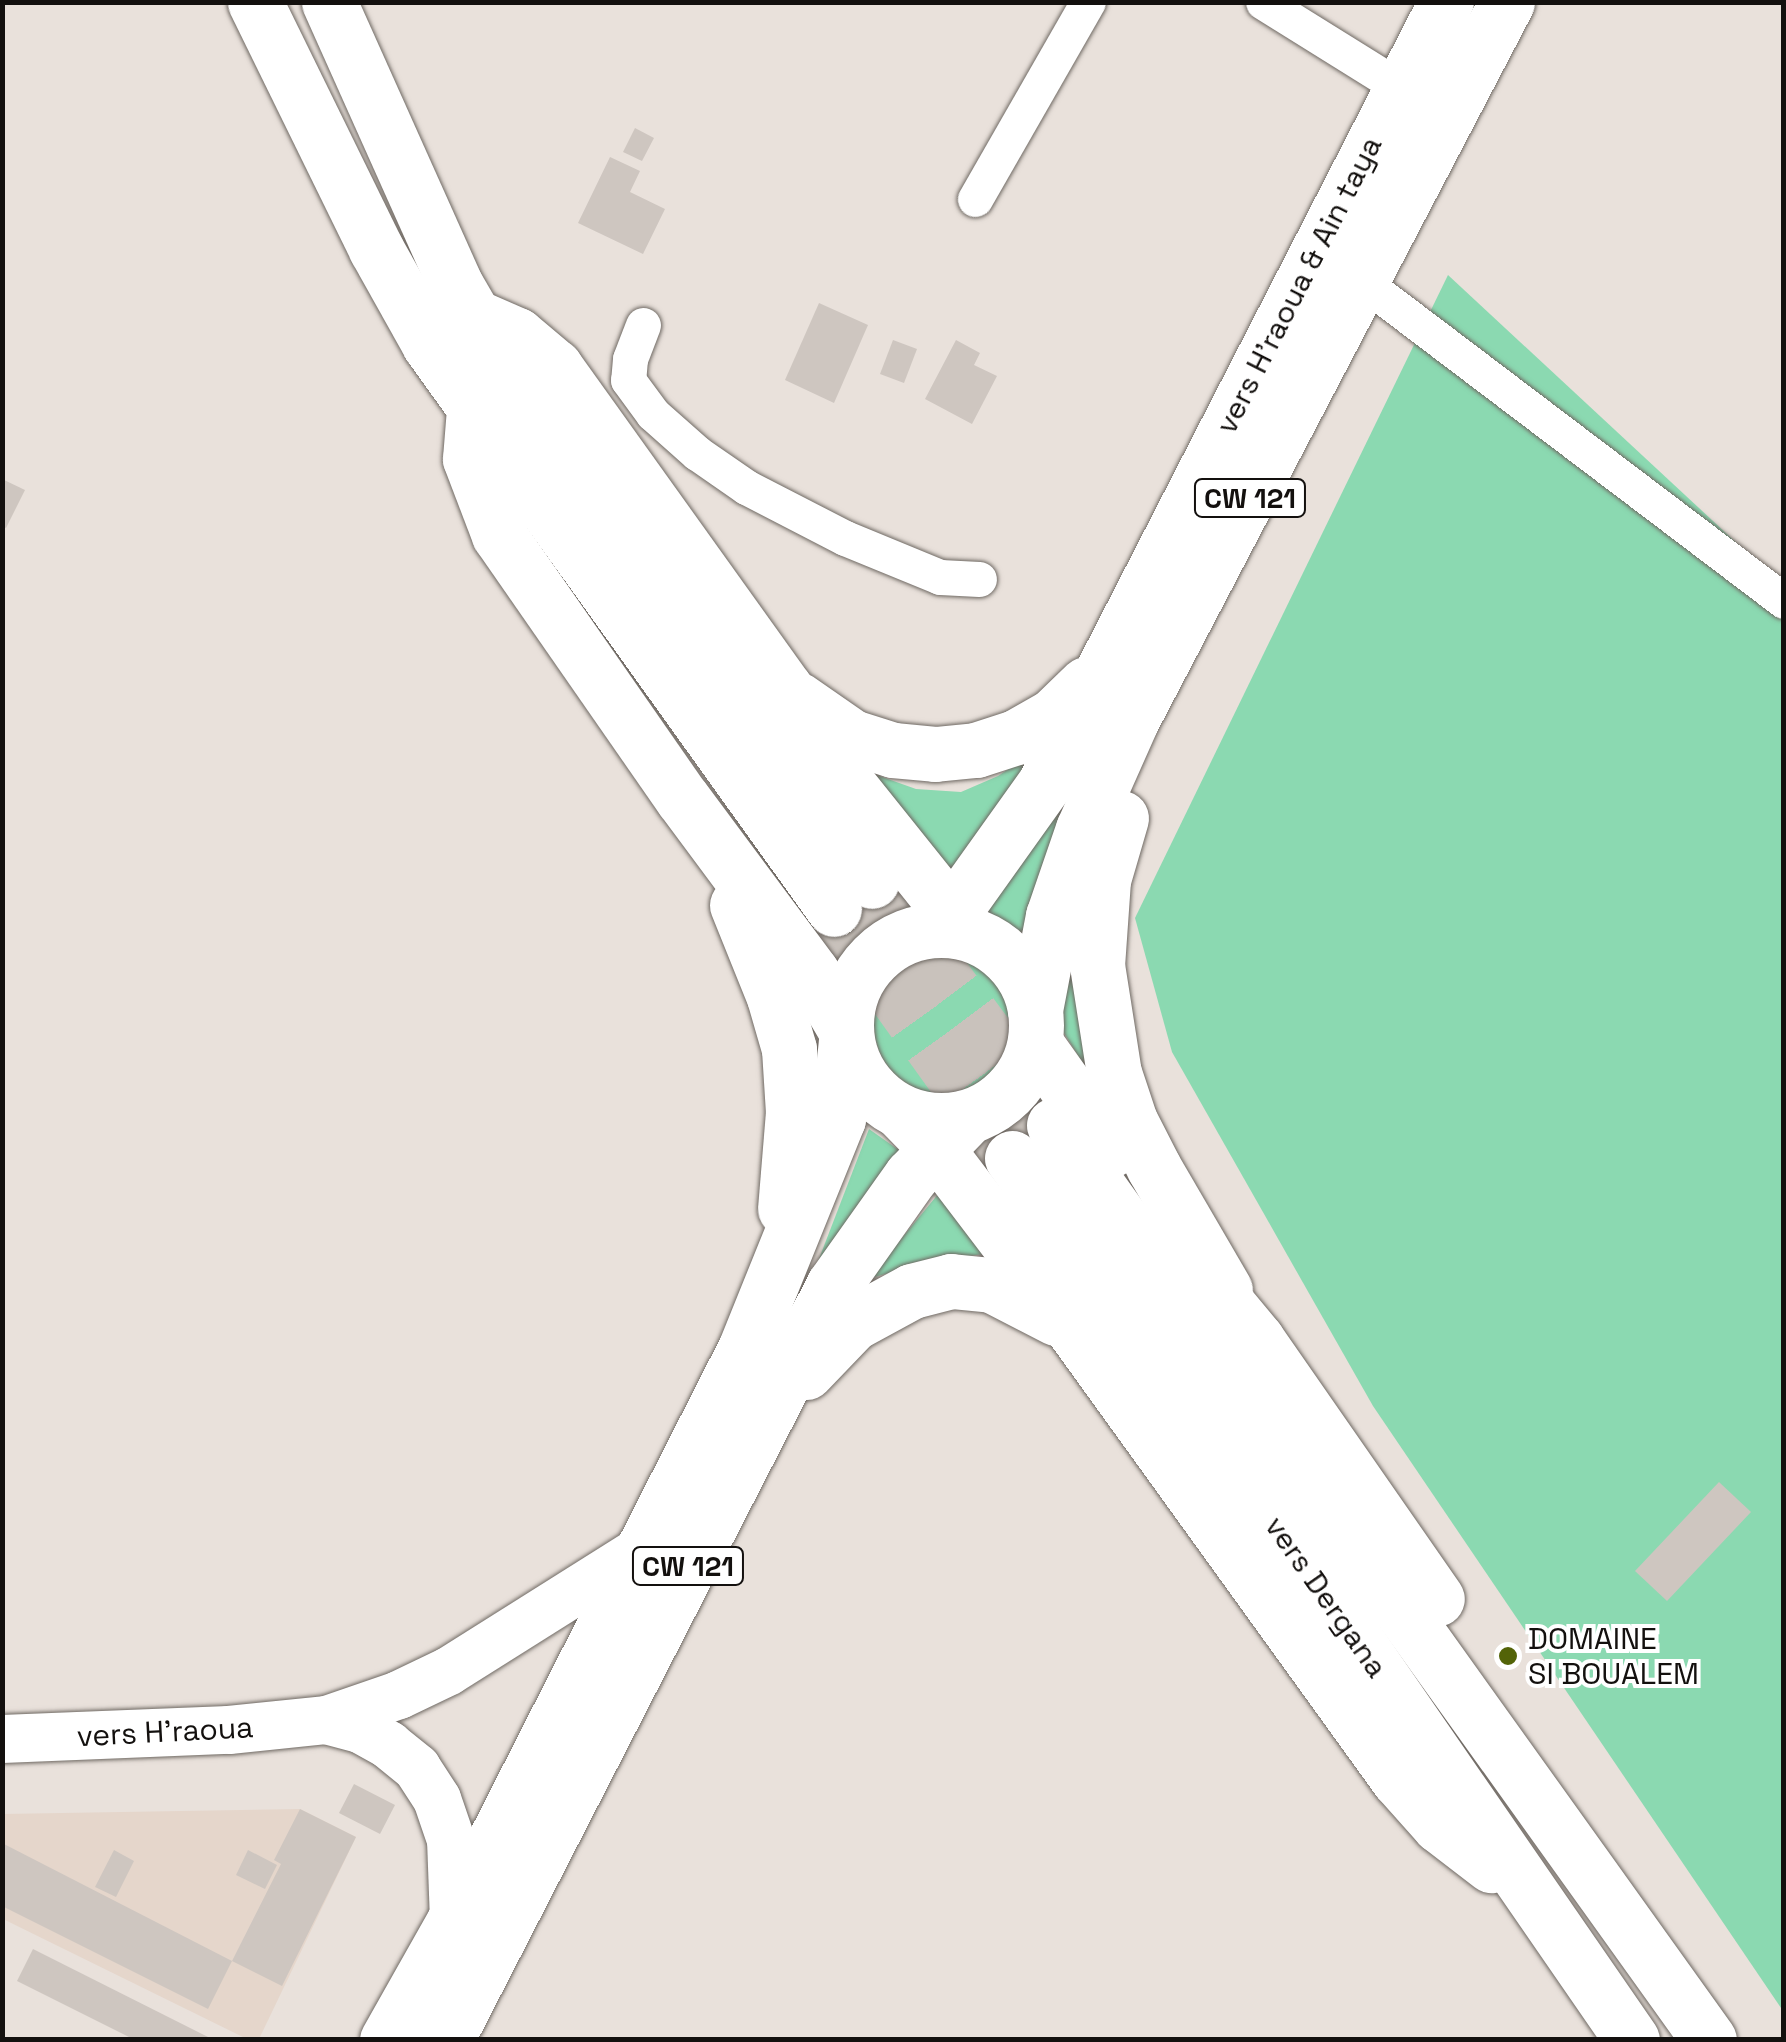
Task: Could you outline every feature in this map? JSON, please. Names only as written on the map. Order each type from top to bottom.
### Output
[{"type":"highway","points":[[255,2],[376,249],[430,344],[474,409],[853,896],[643,575],[556,452],[471,315],[328,2]]},
{"type":"highway","name":"vers H'raoua & Ain taya","points":[[953,926],[1044,783],[1132,666],[1402,88],[1446,2]]},
{"type":"highway","name":"CW 121","points":[[1035,1026],[1053,916],[1132,666],[1363,282],[1507,2]]},
{"type":"highway","points":[[471,315],[517,335],[555,368],[785,688],[818,747],[953,926],[992,944],[1013,962],[1027,984],[1035,1026],[1027,1068],[1012,1089],[935,1126]]},
{"type":"highway","points":[[474,409],[470,459],[499,535],[707,833],[812,973],[846,1034],[866,1082],[935,1126],[1071,1326],[1398,1779],[1462,1845],[1524,1883]]},
{"type":"highway","points":[[785,688],[816,716],[852,737],[893,750],[948,753],[976,750],[1016,737],[1052,716],[1084,688],[1132,666],[1153,731],[1103,880],[1097,966],[1114,1073],[1130,1120],[1234,1311]]},
{"type":"highway","points":[[707,833],[774,997],[789,1049],[793,1112],[780,1253]]},
{"type":"highway","points":[[387,2040],[454,1921],[745,1348],[780,1253],[817,1178],[838,1119],[846,1007],[858,976],[880,951],[908,935],[953,926]]},
{"type":"highway","points":[[1035,1026],[1172,1235],[1234,1311],[1379,1510],[1478,1659],[1494,1708],[1492,1736]]},
{"type":"highway","points":[[1054,1125],[1709,2040]]},
{"type":"highway","name":"CW 121","points":[[446,2040],[833,1286],[935,1126]]},
{"type":"highway","name":"vers Dergana","points":[[1012,1158],[1301,1560],[1632,2040]]},
{"type":"highway","points":[[769,1416],[852,1323],[912,1290],[951,1281],[992,1285],[1071,1326]]},
{"type":"street","points":[[975,199],[1088,2]]},
{"type":"street","points":[[1263,2],[1402,88]]},
{"type":"street","points":[[1363,282],[1784,601]]},
{"type":"street","points":[[643,326],[630,360],[628,380],[653,414],[696,452],[746,487],[846,538],[940,577],[979,580]]},
{"type":"street","points":[[641,492],[696,452]]},
{"type":"street","points":[[327,1720],[398,1695],[449,1670],[641,1550]]},
{"type":"street","points":[[327,1720],[360,1728],[390,1745],[418,1768],[437,1799],[451,1840],[454,1921]]},
{"type":"street","name":"vers H'raoua","points":[[2,1739],[230,1730],[327,1720]]},
{"type":"shaded area","points":[[300,1809],[356,1837],[259,2039],[247,2039],[3,1919],[2,1814]]},
{"type":"green space","points":[[1448,275],[1783,586],[1783,2011],[1373,1406],[1172,1052],[1135,918]]},
{"type":"green space","points":[[1037,750],[949,872],[871,773],[916,789],[961,792],[998,776]]},
{"type":"green space","points":[[1085,765],[1028,938],[982,911]]},
{"type":"green space","points":[[1069,939],[1126,1133],[1056,1020]]},
{"type":"green space","points":[[943,956],[970,961],[992,976],[1007,998],[1012,1025],[1007,1052],[992,1074],[970,1089],[943,1094],[916,1089],[894,1074],[879,1052],[874,1025],[879,998],[894,976],[916,961]]},
{"type":"green space","points":[[869,1129],[903,1153],[812,1277]]},
{"type":"green space","points":[[939,1193],[991,1253],[926,1262],[868,1279]]},
{"type":"building","points":[[635,128],[654,138],[642,161],[623,152]]},
{"type":"building","points":[[610,157],[640,171],[630,192],[665,209],[643,254],[578,223]]},
{"type":"building","points":[[819,303],[868,325],[834,403],[785,380]]},
{"type":"building","points":[[893,340],[917,349],[904,383],[880,374]]},
{"type":"building","points":[[956,340],[980,353],[974,365],[997,376],[972,424],[925,399]]},
{"type":"building","points":[[2,479],[25,490],[6,528],[2,526]]},
{"type":"building","points":[[1719,1482],[1751,1512],[1667,1601],[1635,1571]]},
{"type":"building","points":[[354,1784],[395,1805],[380,1834],[339,1813]]},
{"type":"building","points":[[300,1809],[356,1837],[282,1986],[232,1961],[281,1864],[274,1860]]},
{"type":"building","points":[[2,1843],[232,1961],[208,2009],[2,1906]]},
{"type":"building","points":[[114,1850],[134,1861],[116,1897],[95,1887]]},
{"type":"building","points":[[248,1850],[277,1865],[265,1889],[236,1875]]},
{"type":"building","points":[[33,1949],[214,2040],[135,2040],[17,1981]]},
{"type":"tunnel","points":[[872,881],[1054,1125]]},
{"type":"tunnel","points":[[834,909],[1012,1158]]},
{"type":"place","name":"DOMAINE SI BOUALEM","points":[[1508,1656]]}]
